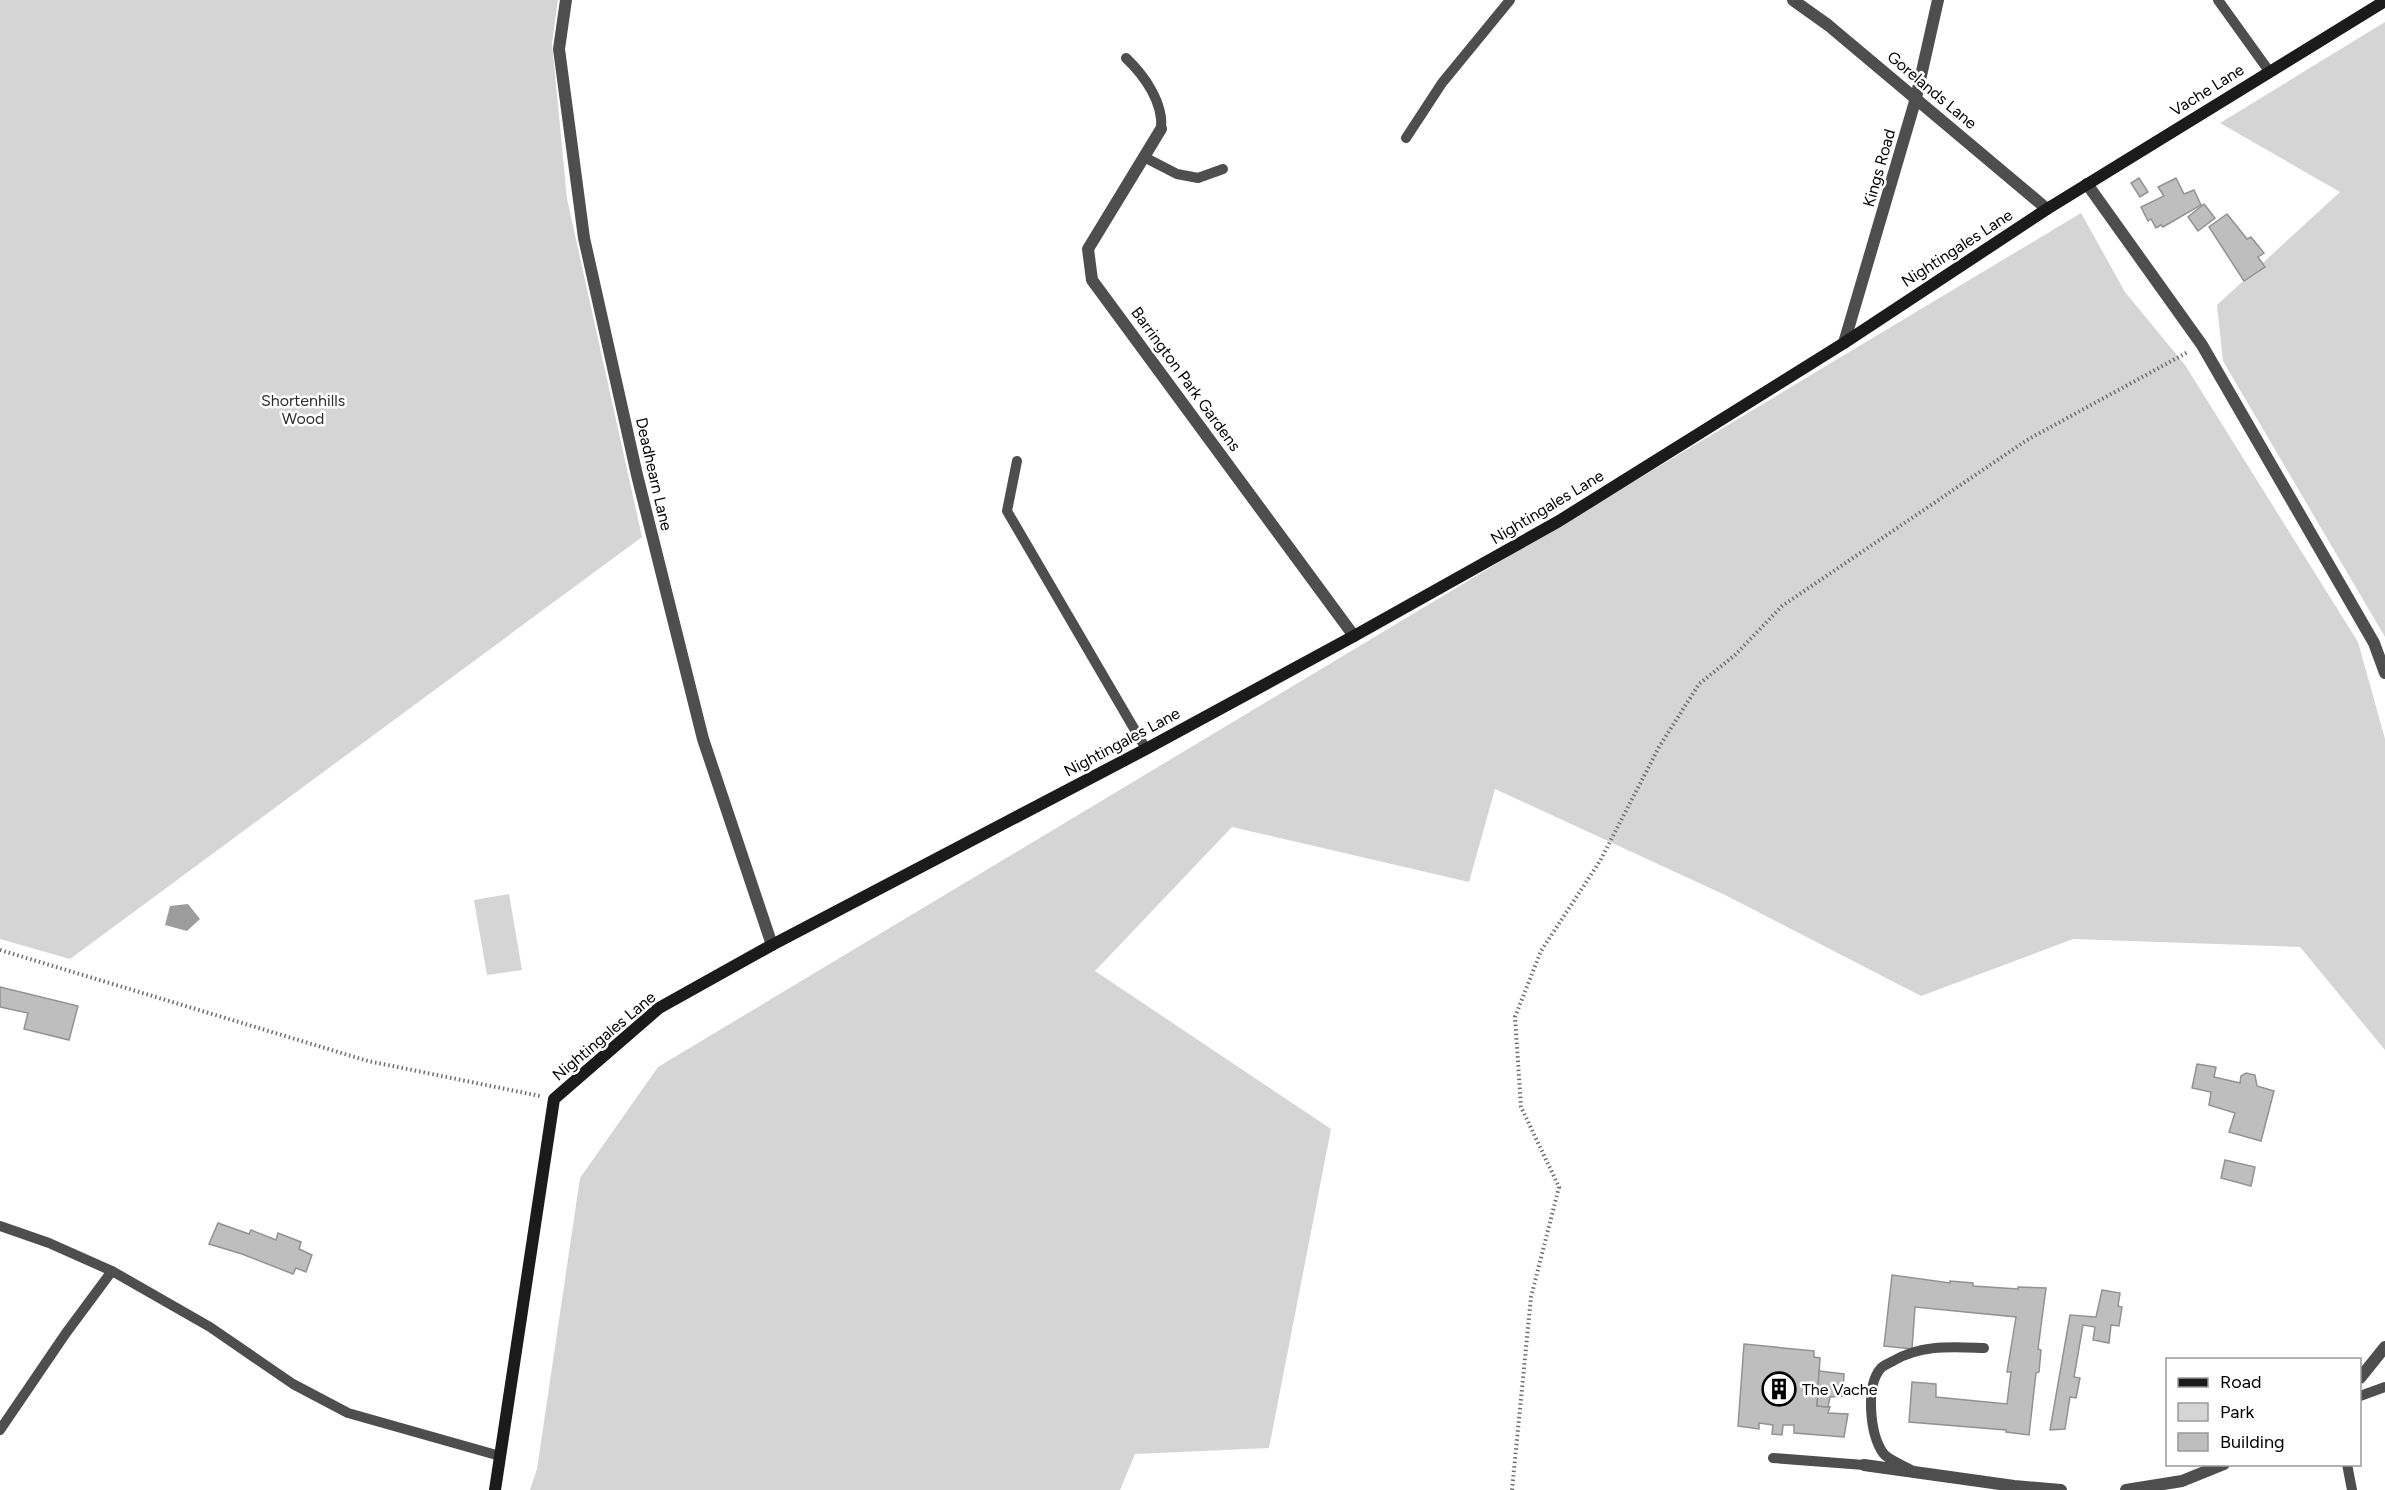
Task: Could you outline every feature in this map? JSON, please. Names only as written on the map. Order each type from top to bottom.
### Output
[{"type":"main road","name":"Vache Lane","points":[[2047,209],[2385,1]]},
{"type":"main road","name":"Nightingales Lane","points":[[495,1490],[554,1099],[660,1008],[772,945],[1146,749],[1559,521],[1844,343],[2047,209]]},
{"type":"street","name":"Deadhearn Lane","points":[[566,0],[559,49],[584,238],[637,475],[703,739],[772,945]]},
{"type":"street","name":"Gorelands Lane","points":[[1793,0],[1828,25],[2047,209]]},
{"type":"street","name":"Kings Road","points":[[1844,343],[1916,98],[1938,0]]},
{"type":"street","name":"Barrington Park Gardens","points":[[1161,129],[1088,249],[1092,279],[1354,636]]},
{"type":"street","points":[[2087,184],[2202,345],[2374,643],[2385,674]]},
{"type":"street","points":[[2361,1377],[2385,1347]]},
{"type":"street","points":[[1864,1465],[2014,1486],[2061,1490]]},
{"type":"street","points":[[2126,1490],[2182,1481],[2219,1466]]},
{"type":"lane","points":[[1406,138],[1442,84],[1510,0]]},
{"type":"lane","points":[[2218,0],[2269,71]]},
{"type":"lane","points":[[1126,58],[1142,74],[1162,117],[1161,129]]},
{"type":"lane","points":[[1144,157],[1177,174],[1198,178],[1223,169]]},
{"type":"lane","points":[[1017,461],[1007,511],[1146,749]]},
{"type":"lane","points":[[0,1226],[49,1243],[112,1271],[210,1326],[293,1384],[348,1413],[500,1456]]},
{"type":"lane","points":[[0,1430],[66,1333],[112,1271]]},
{"type":"lane","points":[[1911,1470],[1884,1455],[1874,1433],[1870,1414],[1875,1381],[1881,1368],[1921,1349],[1984,1348]]},
{"type":"lane","points":[[2361,1396],[2385,1387]]},
{"type":"lane","points":[[1773,1458],[1864,1465]]},
{"type":"lane","points":[[2347,1466],[2352,1490]]},
{"type":"path","points":[[1512,1490],[1531,1297],[1559,1187],[1521,1107],[1515,1017],[1541,951],[1600,861],[1659,747],[1699,684],[1735,655],[1782,606],[2027,440],[2202,345]]},
{"type":"path","points":[[0,950],[368,1061],[554,1099]]},
{"type":"green space","name":"Shortenhills Wood","points":[[0,0],[558,0],[552,43],[567,199],[642,537],[70,959],[0,939]]},
{"type":"green space","points":[[2385,22],[2385,637],[2223,361],[2217,305],[2340,192],[2220,123]]},
{"type":"green space","points":[[2081,213],[2125,292],[2185,365],[2358,642],[2385,739],[2385,1050],[2300,947],[2073,939],[1921,996],[1725,895],[1495,789],[1469,882],[1232,827],[1095,971],[1331,1129],[1269,1448],[1135,1454],[1120,1490],[530,1490],[537,1469],[580,1178],[658,1067]]},
{"type":"green space","points":[[509,894],[522,970],[487,975],[474,900]]},
{"type":"shaded area","points":[[188,904],[200,919],[187,931],[165,925],[170,906]]},
{"type":"building","points":[[2139,178],[2148,192],[2140,197],[2131,183]]},
{"type":"building","points":[[2176,178],[2184,194],[2194,190],[2201,205],[2163,227],[2161,225],[2156,228],[2151,219],[2148,221],[2141,207],[2164,196],[2158,187]]},
{"type":"building","points":[[2204,204],[2215,218],[2198,231],[2188,217]]},
{"type":"building","points":[[2227,214],[2247,239],[2251,237],[2264,253],[2258,257],[2265,267],[2244,281],[2209,227]]},
{"type":"building","points":[[0,987],[78,1006],[69,1040],[24,1029],[28,1013],[0,1007]]},
{"type":"building","points":[[2197,1064],[2216,1067],[2214,1077],[2240,1083],[2241,1076],[2246,1073],[2255,1075],[2257,1086],[2274,1091],[2261,1141],[2229,1132],[2235,1113],[2209,1105],[2211,1092],[2192,1088]]},
{"type":"building","points":[[2225,1160],[2255,1167],[2251,1186],[2221,1178]]},
{"type":"building","points":[[218,1223],[249,1234],[251,1230],[276,1240],[278,1233],[301,1242],[299,1249],[312,1255],[306,1272],[296,1268],[293,1274],[209,1244]]},
{"type":"building","points":[[1892,1275],[1950,1283],[1950,1281],[1973,1283],[1973,1286],[2046,1288],[2038,1349],[2041,1350],[2039,1372],[2036,1373],[2029,1435],[2006,1432],[2006,1430],[1909,1422],[1912,1382],[1936,1384],[1936,1397],[2007,1404],[2011,1372],[2007,1372],[2016,1317],[1915,1307],[1912,1349],[1884,1346]]},
{"type":"building","points":[[2102,1290],[2120,1293],[2118,1306],[2122,1307],[2119,1326],[2111,1325],[2109,1343],[2093,1340],[2095,1327],[2083,1325],[2074,1377],[2080,1378],[2076,1398],[2070,1397],[2065,1429],[2050,1430],[2070,1315],[2096,1317]]},
{"type":"building","name":"The Vache","points":[[1744,1344],[1814,1351],[1814,1357],[1820,1358],[1817,1406],[1830,1407],[1828,1413],[1848,1414],[1844,1437],[1794,1433],[1794,1425],[1783,1425],[1782,1435],[1772,1434],[1773,1425],[1759,1423],[1759,1429],[1738,1426]]},
{"type":"building","points":[[1819,1371],[1844,1374],[1843,1396],[1830,1397],[1828,1407],[1817,1406]]},
{"type":"place","name":"The Vache","points":[[1779,1389]]}]
